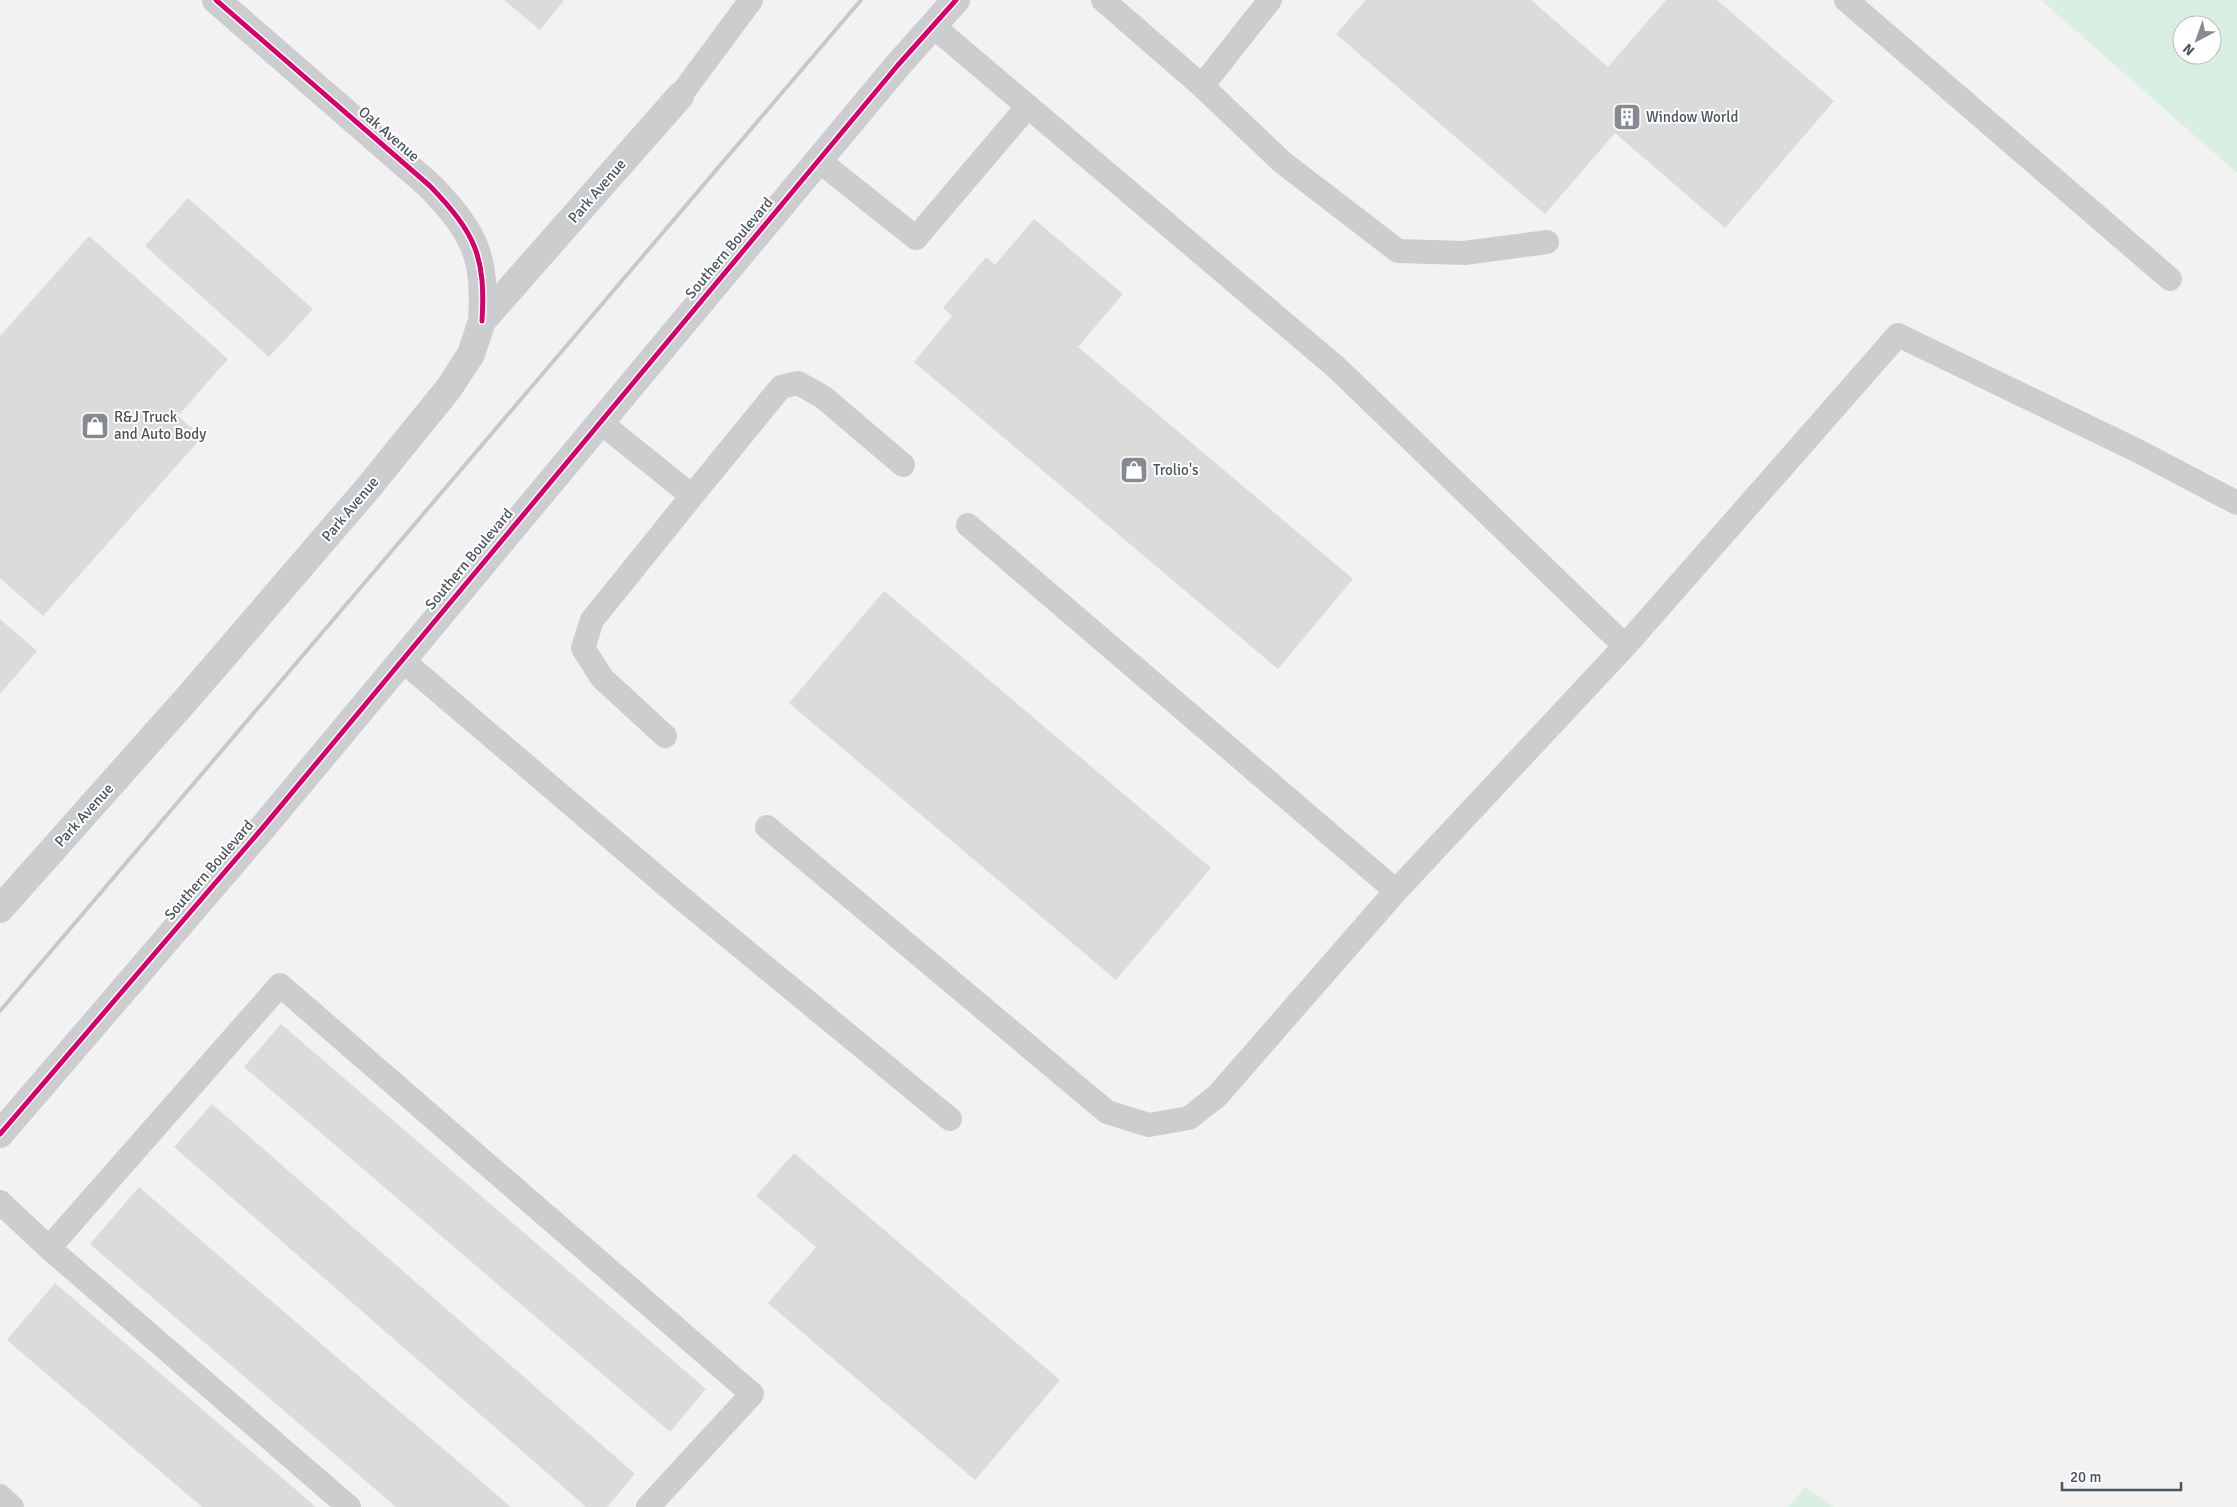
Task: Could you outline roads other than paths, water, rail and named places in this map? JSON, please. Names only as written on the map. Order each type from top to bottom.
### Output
[{"type":"street","name":"Oak Avenue","points":[[216,0],[430,186],[452,209],[470,235],[480,262],[484,289],[482,321]]},
{"type":"street","name":"Southern Boulevard","points":[[0,1134],[265,824],[818,160],[956,0]]},
{"type":"street","name":"Park Avenue","points":[[0,909],[192,693],[368,488],[449,388],[471,354],[482,321],[680,96]]},
{"type":"lane","points":[[680,96],[751,0]]},
{"type":"lane","points":[[1202,86],[1270,0]]},
{"type":"lane","points":[[1846,0],[2170,278]]},
{"type":"lane","points":[[1115,4],[1282,162],[1398,251],[1464,253],[1547,242]]},
{"type":"lane","points":[[933,26],[1337,368],[1625,646]]},
{"type":"lane","points":[[818,160],[916,238],[1028,106]]},
{"type":"lane","points":[[767,827],[1106,1112],[1149,1125],[1189,1118],[1217,1096],[1396,891],[1625,646],[1898,335],[2140,452],[2237,503]]},
{"type":"lane","points":[[665,736],[602,678],[583,648],[592,620],[781,387],[798,383],[823,397],[903,465]]},
{"type":"lane","points":[[600,422],[692,496]]},
{"type":"lane","points":[[968,525],[1396,891]]},
{"type":"lane","points":[[402,660],[679,896],[950,1119]]},
{"type":"lane","points":[[49,1248],[280,985],[752,1394],[648,1507]]},
{"type":"lane","points":[[0,1202],[49,1248],[349,1507]]},
{"type":"lane","points":[[0,1496],[12,1507]]},
{"type":"railway","points":[[0,1011],[861,0]]},
{"type":"place","name":"Window World","points":[[1627,117]]},
{"type":"place","name":"R&J Truck and Auto Body","points":[[95,426]]},
{"type":"place","name":"Trolio's","points":[[1134,470]]}]
